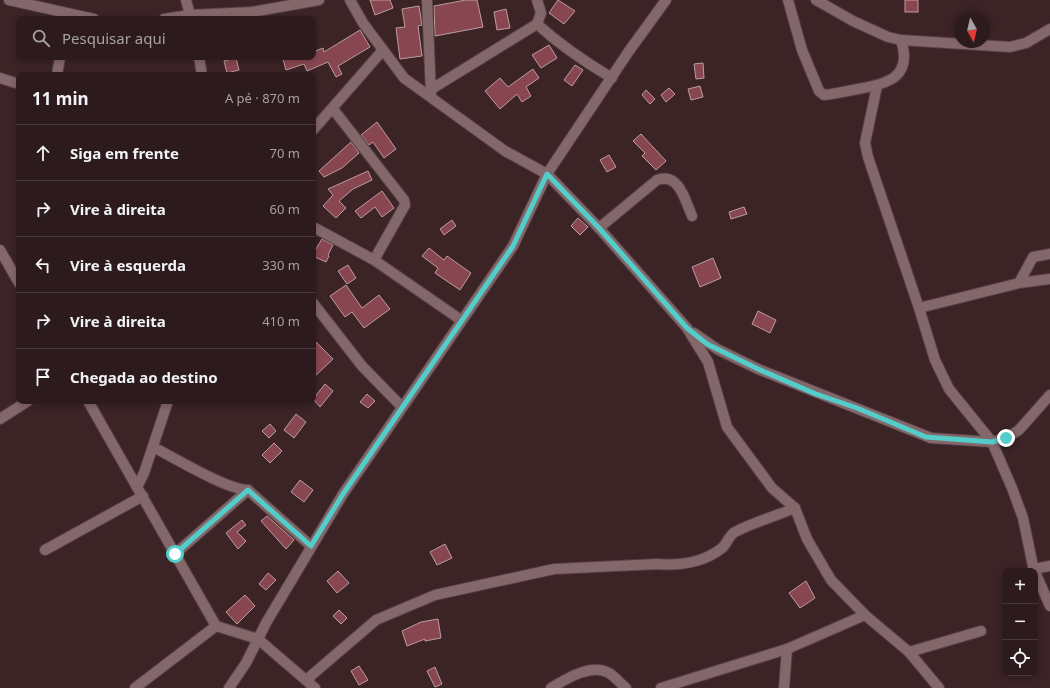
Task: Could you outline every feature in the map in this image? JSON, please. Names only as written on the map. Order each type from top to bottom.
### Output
[{"type":"street","points":[[9,0],[67,16]]},
{"type":"street","points":[[186,0],[190,16]]},
{"type":"street","points":[[202,16],[252,12],[319,0]]},
{"type":"street","points":[[350,0],[363,23],[404,78],[431,95],[505,151],[547,174],[599,228],[687,328],[708,362],[727,427],[772,488],[795,508],[816,558],[831,580],[864,615],[909,652],[939,688]]},
{"type":"street","points":[[427,0],[431,95]]},
{"type":"street","points":[[431,95],[537,24],[541,13],[537,0]]},
{"type":"street","points":[[229,688],[246,663],[258,638],[343,494],[513,246],[547,174],[645,27],[666,0]]},
{"type":"street","points":[[788,0],[802,50],[819,91],[824,95],[877,86],[892,80],[904,65],[905,50],[901,40]]},
{"type":"street","points":[[816,0],[868,28],[901,40],[1010,47],[1026,43],[1050,29]]},
{"type":"street","points":[[537,24],[550,36],[586,63],[612,78]]},
{"type":"street","points":[[316,127],[383,50]]},
{"type":"street","points":[[58,72],[60,60]]},
{"type":"street","points":[[200,60],[202,72]]},
{"type":"street","points":[[0,78],[16,83]]},
{"type":"street","points":[[877,86],[865,143],[866,149],[935,360],[949,389],[992,442],[1023,518],[1033,568]]},
{"type":"street","points":[[332,109],[404,200],[405,205],[374,260]]},
{"type":"street","points":[[599,228],[657,180],[664,177],[671,179],[677,184],[692,216]]},
{"type":"street","points":[[316,229],[374,260],[461,320]]},
{"type":"street","points":[[0,250],[16,278]]},
{"type":"street","points":[[1019,283],[1032,257],[1050,254]]},
{"type":"street","points":[[919,308],[1019,283],[1050,279]]},
{"type":"street","points":[[316,307],[362,366],[402,407]]},
{"type":"street","points":[[687,328],[712,346],[758,369],[816,394],[857,408],[926,437],[992,442],[1015,434],[1050,395]]},
{"type":"street","points":[[0,419],[23,404]]},
{"type":"street","points":[[90,404],[216,626],[258,638],[315,688]]},
{"type":"street","points":[[137,487],[144,473],[167,404]]},
{"type":"street","points":[[153,447],[219,480],[240,489],[248,490],[311,546]]},
{"type":"street","points":[[175,554],[248,490]]},
{"type":"street","points":[[45,550],[143,496]]},
{"type":"street","points":[[306,680],[376,620],[435,595],[554,569],[680,564],[710,556],[722,548],[734,532],[795,508]]},
{"type":"street","points":[[1038,570],[1050,566]]},
{"type":"street","points":[[1038,580],[1050,606]]},
{"type":"street","points":[[661,688],[787,648],[864,615]]},
{"type":"street","points":[[135,688],[183,649],[216,626]]},
{"type":"street","points":[[909,652],[981,630]]},
{"type":"street","points":[[784,688],[787,648]]},
{"type":"street","points":[[552,688],[581,673],[593,670],[609,673],[626,688]]},
{"type":"building","points":[[370,0],[390,0],[393,8],[375,15]]},
{"type":"building","points":[[466,0],[477,0],[483,27],[435,36],[434,6]]},
{"type":"building","points":[[558,0],[575,11],[564,24],[549,13]]},
{"type":"building","points":[[905,0],[918,0],[918,12],[905,12]]},
{"type":"building","points":[[419,6],[422,25],[418,26],[422,56],[400,59],[396,28],[405,27],[402,9]]},
{"type":"building","points":[[506,9],[510,28],[497,30],[494,12]]},
{"type":"building","points":[[360,30],[370,47],[338,66],[342,74],[336,77],[328,62],[307,71],[304,64],[286,70],[283,60],[316,60],[316,51],[323,48],[324,52]]},
{"type":"building","points":[[549,45],[557,58],[541,68],[532,55]]},
{"type":"building","points":[[236,60],[239,70],[227,72],[224,61]]},
{"type":"building","points":[[703,63],[704,78],[696,79],[694,64]]},
{"type":"building","points":[[575,65],[583,70],[572,86],[564,80]]},
{"type":"building","points":[[533,69],[539,78],[526,87],[531,96],[522,102],[517,94],[500,109],[485,91],[500,78],[508,87]]},
{"type":"building","points":[[700,86],[703,97],[691,100],[688,89]]},
{"type":"building","points":[[669,88],[675,94],[666,102],[661,95]]},
{"type":"building","points":[[646,90],[655,99],[650,104],[642,95]]},
{"type":"building","points":[[377,122],[396,149],[384,158],[373,142],[369,145],[361,135]]},
{"type":"building","points":[[641,134],[666,161],[656,170],[642,156],[645,153],[633,141]]},
{"type":"building","points":[[351,142],[359,153],[342,168],[324,177],[319,171]]},
{"type":"building","points":[[609,155],[616,167],[607,172],[600,160]]},
{"type":"building","points":[[368,171],[372,180],[353,189],[339,201],[346,208],[336,218],[323,206],[333,195],[328,189]]},
{"type":"building","points":[[382,191],[394,208],[382,217],[375,207],[361,218],[355,211]]},
{"type":"building","points":[[744,207],[747,214],[731,219],[729,212]]},
{"type":"building","points":[[578,218],[588,227],[580,235],[571,226]]},
{"type":"building","points":[[452,220],[456,226],[444,235],[440,229]]},
{"type":"building","points":[[322,239],[333,245],[326,262],[316,257],[316,249]]},
{"type":"building","points":[[429,248],[444,260],[447,256],[471,273],[460,290],[435,273],[438,268],[422,256]]},
{"type":"building","points":[[713,258],[721,278],[700,287],[692,267]]},
{"type":"building","points":[[348,265],[356,278],[347,284],[338,271]]},
{"type":"building","points":[[346,285],[362,308],[379,295],[390,309],[364,328],[352,312],[345,317],[330,296]]},
{"type":"building","points":[[758,311],[776,320],[770,333],[752,324]]},
{"type":"building","points":[[316,342],[333,359],[316,375]]},
{"type":"building","points":[[325,384],[333,391],[320,407],[316,402],[316,395]]},
{"type":"building","points":[[367,394],[375,401],[368,408],[360,402]]},
{"type":"building","points":[[296,414],[306,422],[294,438],[284,430]]},
{"type":"building","points":[[270,424],[276,431],[269,438],[262,431]]},
{"type":"building","points":[[274,443],[282,451],[270,463],[262,455]]},
{"type":"building","points":[[300,480],[313,490],[304,502],[291,492]]},
{"type":"building","points":[[267,516],[294,540],[286,549],[261,521]]},
{"type":"building","points":[[242,520],[246,525],[237,532],[246,541],[238,549],[226,533]]},
{"type":"building","points":[[445,544],[452,558],[437,565],[430,552]]},
{"type":"building","points":[[338,571],[349,583],[337,593],[327,581]]},
{"type":"building","points":[[268,573],[276,580],[266,590],[259,584]]},
{"type":"building","points":[[806,581],[815,598],[800,608],[789,593]]},
{"type":"building","points":[[245,595],[255,606],[237,624],[226,612]]},
{"type":"building","points":[[339,610],[347,618],[341,624],[333,616]]},
{"type":"building","points":[[438,619],[441,638],[425,641],[425,639],[407,646],[402,631],[421,622]]},
{"type":"building","points":[[359,666],[368,680],[359,685],[351,671]]},
{"type":"building","points":[[435,667],[442,684],[435,687],[427,671]]},
{"type":"route","points":[[175,554],[248,490],[263,505],[311,546],[343,494],[379,443],[417,384],[513,246],[547,174],[599,228],[687,328],[707,344],[758,369],[816,394],[857,408],[926,437],[992,442],[1006,438]]}]
